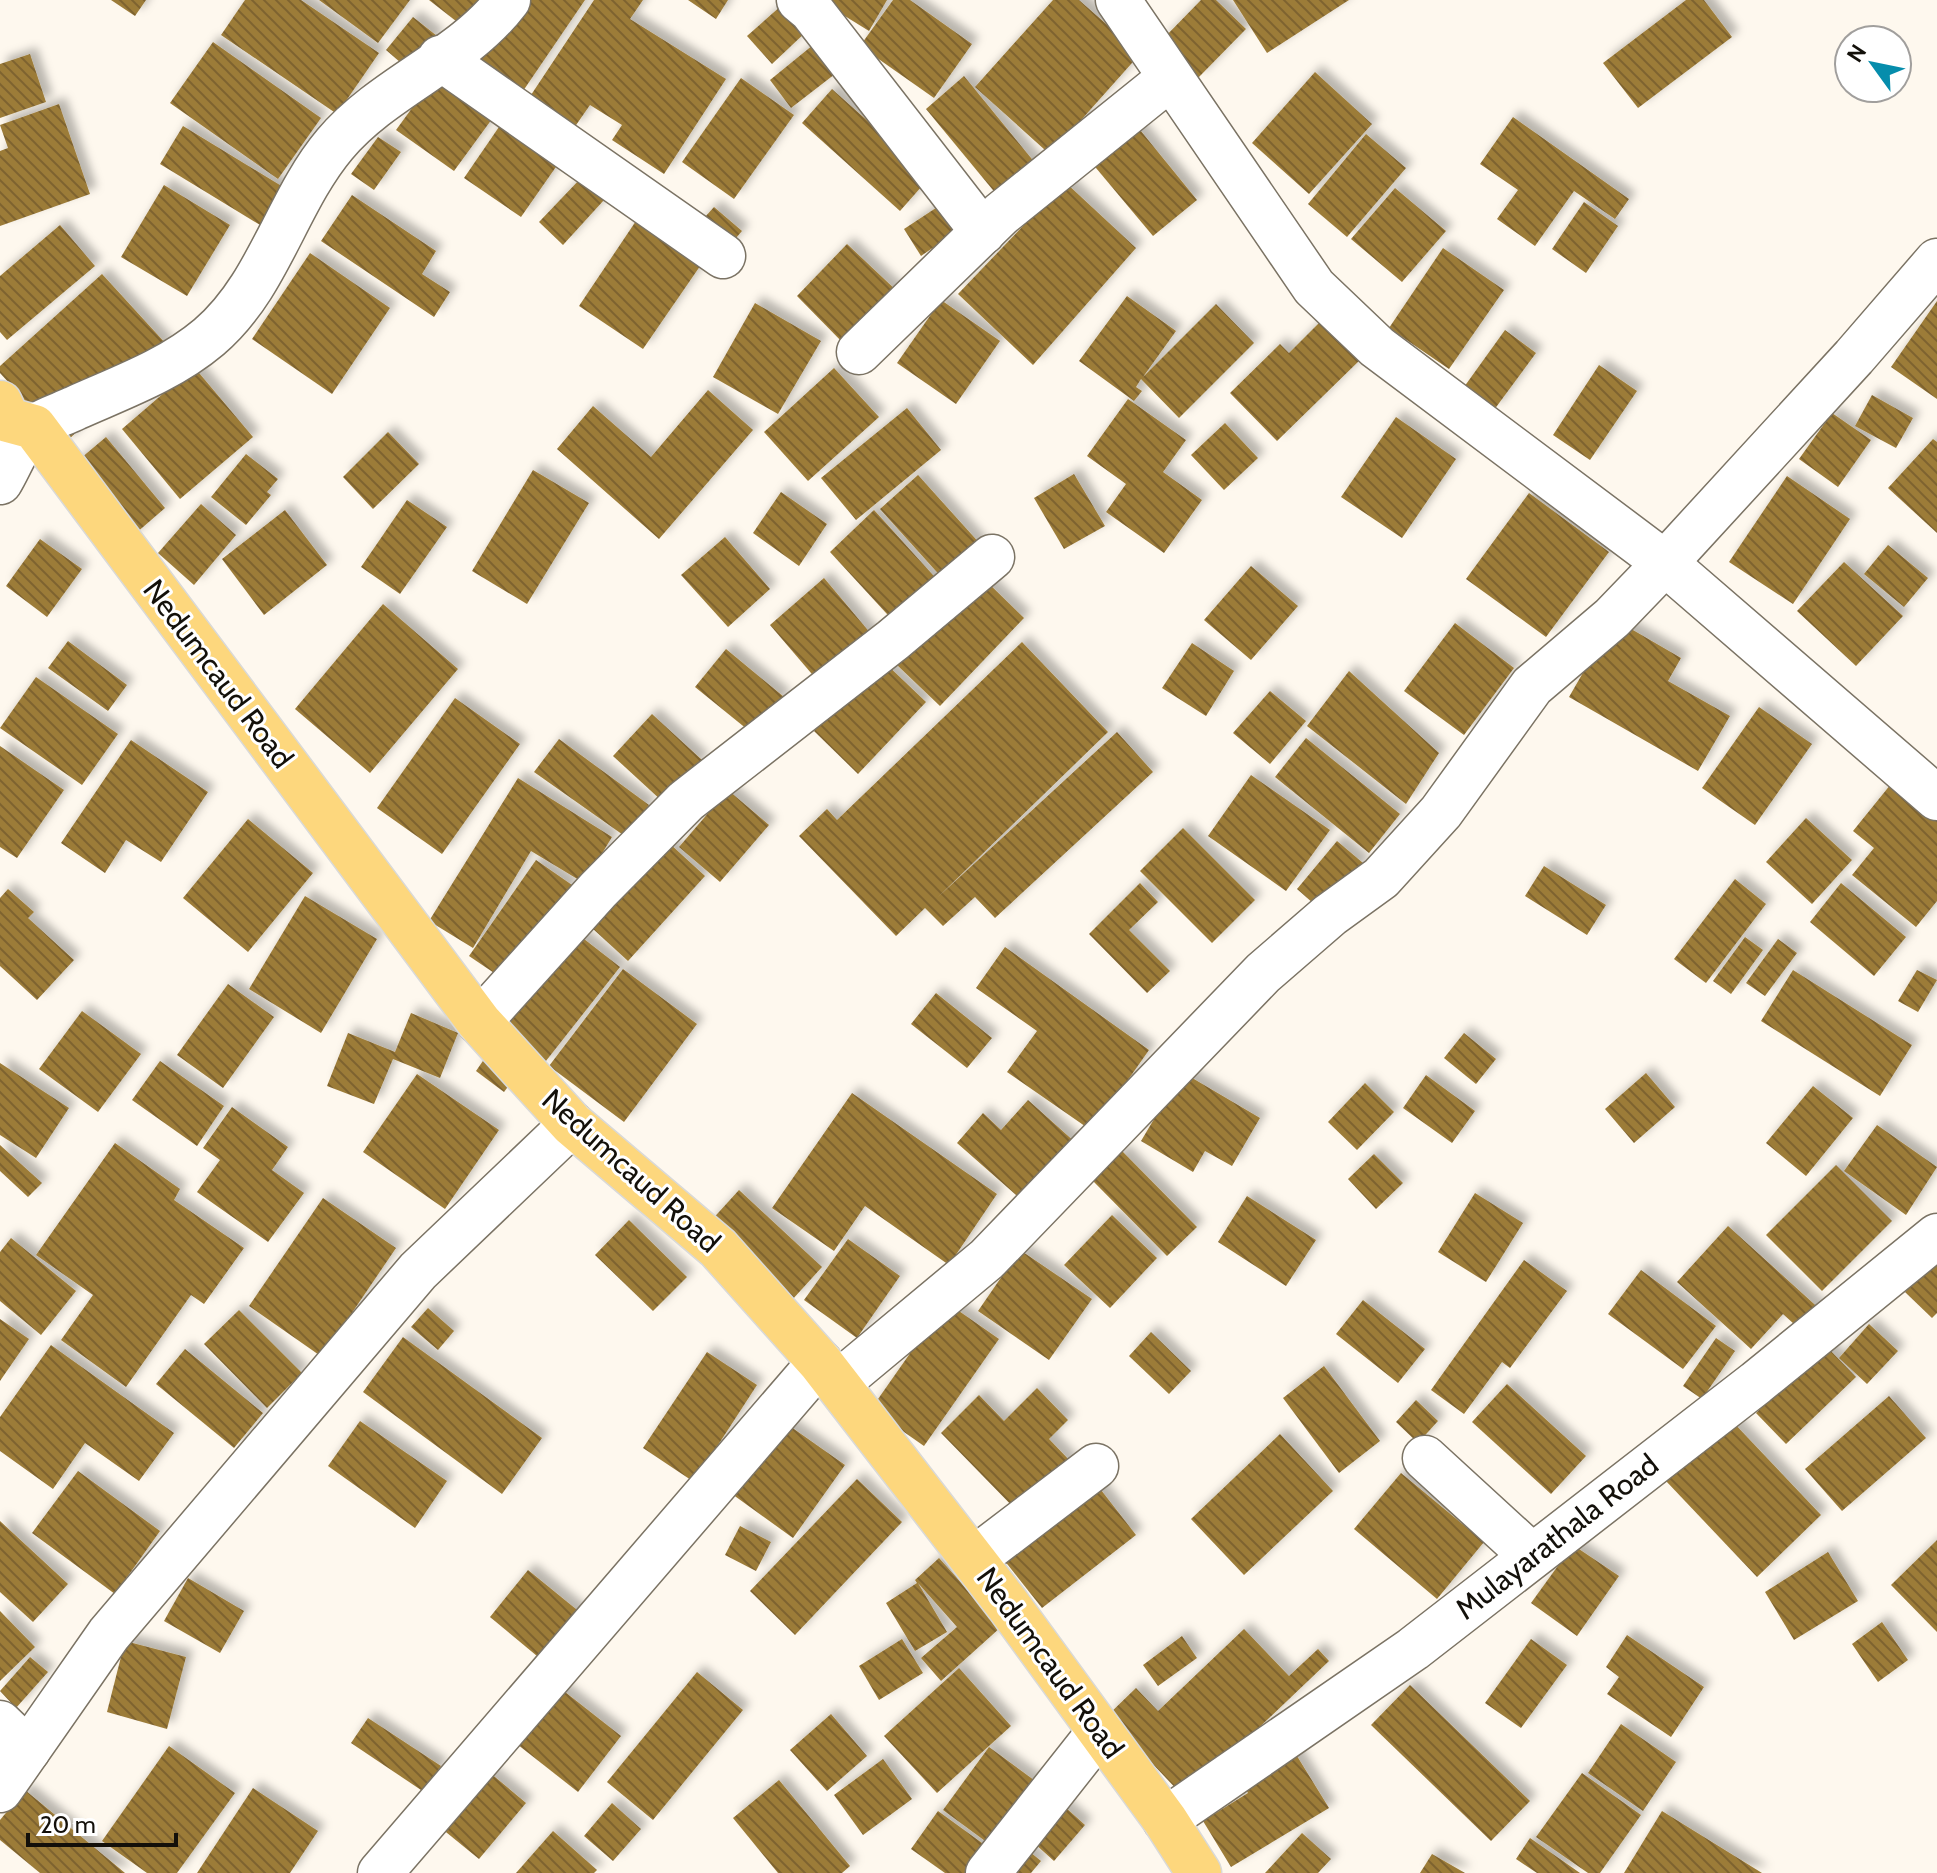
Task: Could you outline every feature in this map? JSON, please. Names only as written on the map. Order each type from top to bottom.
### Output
[{"type":"main road","name":"Nedumcaud Road","points":[[17,415],[479,1022],[572,1124],[718,1248],[829,1372],[974,1559],[1165,1820],[1199,1873]]},
{"type":"street","points":[[0,482],[17,415],[172,364],[211,335],[241,300],[269,257],[293,204],[336,143],[379,102],[492,21],[508,0]]},
{"type":"street","points":[[799,0],[811,10],[983,232]]},
{"type":"street","points":[[1118,0],[1314,287],[1377,347],[1665,563],[1937,798]]},
{"type":"street","points":[[440,58],[723,256]]},
{"type":"street","points":[[859,352],[983,232],[1170,78]]},
{"type":"street","points":[[380,1873],[829,1372],[987,1259],[1263,973],[1330,915],[1381,878],[1441,812],[1532,686],[1612,618],[1665,563],[1854,357],[1937,261]]},
{"type":"street","points":[[479,1022],[598,890],[686,801],[893,640],[992,557]]},
{"type":"street","points":[[0,1790],[14,1736],[109,1634],[418,1271],[572,1124]]},
{"type":"street","name":"Mulayarathala Road","points":[[1165,1820],[1413,1649],[1937,1236]]},
{"type":"street","points":[[1425,1458],[1532,1556]]},
{"type":"street","points":[[974,1559],[1096,1466]]},
{"type":"street","points":[[988,1873],[1100,1731]]},
{"type":"building","points":[[111,0],[146,0],[135,16]]},
{"type":"building","points":[[245,0],[301,0],[379,53],[337,114],[221,35]]},
{"type":"building","points":[[319,0],[410,0],[378,43]]},
{"type":"building","points":[[429,0],[480,0],[461,25]]},
{"type":"building","points":[[517,0],[585,0],[523,91],[476,59]]},
{"type":"building","points":[[594,0],[643,0],[630,19],[726,79],[664,174],[612,140],[622,125],[590,105],[574,128],[529,98]]},
{"type":"building","points":[[688,0],[728,0],[716,19]]},
{"type":"building","points":[[819,0],[887,0],[869,31]]},
{"type":"building","points":[[893,0],[910,0],[972,44],[934,98],[860,46]]},
{"type":"building","points":[[1053,0],[1079,0],[1140,54],[1082,119],[1087,124],[1055,159],[975,87]]},
{"type":"building","points":[[1201,0],[1216,0],[1246,29],[1198,78],[1161,41]]},
{"type":"building","points":[[1233,0],[1349,0],[1267,53]]},
{"type":"building","points":[[1686,0],[1704,0],[1732,37],[1638,108],[1603,63]]},
{"type":"building","points":[[782,5],[807,31],[772,64],[747,36]]},
{"type":"building","points":[[413,17],[437,36],[408,69],[386,50]]},
{"type":"building","points":[[213,42],[321,118],[278,179],[170,103]]},
{"type":"building","points":[[813,45],[835,74],[791,108],[770,80]]},
{"type":"building","points":[[30,54],[46,102],[0,118],[0,64]]},
{"type":"building","points":[[1315,72],[1372,124],[1309,194],[1252,143]]},
{"type":"building","points":[[964,76],[1040,169],[1002,201],[926,109]]},
{"type":"building","points":[[434,78],[492,119],[454,171],[396,130]]},
{"type":"building","points":[[741,78],[794,115],[734,199],[682,162]]},
{"type":"building","points":[[832,89],[930,177],[900,211],[802,123]]},
{"type":"building","points":[[59,104],[90,194],[0,226],[0,151],[8,148],[0,125]]},
{"type":"building","points":[[1513,117],[1629,199],[1615,219],[1574,191],[1535,246],[1497,219],[1518,190],[1480,164]]},
{"type":"building","points":[[501,124],[558,164],[521,217],[464,178]]},
{"type":"building","points":[[1136,125],[1197,200],[1153,236],[1091,162]]},
{"type":"building","points":[[183,126],[288,190],[265,228],[160,164]]},
{"type":"building","points":[[1366,134],[1406,168],[1347,237],[1308,204]]},
{"type":"building","points":[[378,137],[401,152],[374,190],[351,174]]},
{"type":"building","points":[[581,178],[604,200],[563,245],[539,222]]},
{"type":"building","points":[[1065,182],[1136,248],[1033,365],[958,294]]},
{"type":"building","points":[[164,185],[230,225],[187,296],[121,257]]},
{"type":"building","points":[[1395,188],[1446,231],[1402,282],[1351,239]]},
{"type":"building","points":[[352,195],[436,251],[422,274],[450,292],[434,317],[321,241]]},
{"type":"building","points":[[945,202],[963,227],[921,256],[904,229]]},
{"type":"building","points":[[1584,202],[1618,226],[1586,273],[1552,249]]},
{"type":"building","points":[[714,207],[742,231],[724,252],[696,227]]},
{"type":"building","points":[[642,212],[707,256],[643,349],[579,306]]},
{"type":"building","points":[[60,225],[95,266],[7,340],[0,332],[0,276]]},
{"type":"building","points":[[847,244],[899,293],[847,347],[797,296]]},
{"type":"building","points":[[1443,248],[1504,290],[1449,369],[1389,328]]},
{"type":"building","points":[[310,253],[390,308],[332,394],[252,339]]},
{"type":"building","points":[[102,274],[167,345],[64,444],[0,373],[0,366]]},
{"type":"building","points":[[1127,296],[1176,331],[1143,377],[1216,304],[1254,343],[1179,418],[1141,379],[1136,387],[1142,391],[1134,401],[1079,361]]},
{"type":"building","points":[[941,300],[1000,341],[956,404],[897,363]]},
{"type":"building","points":[[1937,301],[1937,399],[1891,367]]},
{"type":"building","points":[[755,303],[821,341],[778,414],[713,377]]},
{"type":"building","points":[[1324,318],[1362,358],[1277,441],[1230,393],[1280,344],[1289,353]]},
{"type":"building","points":[[1505,330],[1536,353],[1494,410],[1464,387]]},
{"type":"building","points":[[1599,365],[1637,391],[1590,460],[1553,435]]},
{"type":"building","points":[[194,367],[253,437],[180,499],[122,429]]},
{"type":"building","points":[[834,368],[879,417],[808,481],[764,432]]},
{"type":"building","points":[[708,390],[753,430],[659,539],[557,449],[593,406],[651,457]]},
{"type":"building","points":[[1872,395],[1913,418],[1896,448],[1855,426]]},
{"type":"building","points":[[1128,399],[1186,440],[1163,472],[1202,500],[1164,553],[1106,512],[1126,484],[1087,456]]},
{"type":"building","points":[[907,408],[941,450],[856,520],[821,478]]},
{"type":"building","points":[[1832,413],[1871,440],[1838,487],[1799,459]]},
{"type":"building","points":[[1396,417],[1456,459],[1402,538],[1341,497]]},
{"type":"building","points":[[1225,423],[1258,458],[1224,490],[1191,455]]},
{"type":"building","points":[[388,432],[419,464],[373,509],[343,477]]},
{"type":"building","points":[[106,437],[165,508],[128,540],[68,469]]},
{"type":"building","points":[[1933,439],[1937,442],[1937,533],[1888,488]]},
{"type":"building","points":[[246,454],[278,479],[267,492],[271,495],[246,525],[211,497]]},
{"type":"building","points":[[533,470],[589,503],[527,604],[472,571]]},
{"type":"building","points":[[1074,474],[1105,526],[1064,549],[1034,498]]},
{"type":"building","points":[[918,475],[982,546],[944,580],[880,509]]},
{"type":"building","points":[[1787,476],[1850,519],[1793,604],[1729,562]]},
{"type":"building","points":[[781,492],[827,524],[799,566],[753,533]]},
{"type":"building","points":[[1529,493],[1609,552],[1546,637],[1466,579]]},
{"type":"building","points":[[407,500],[447,527],[400,594],[361,567]]},
{"type":"building","points":[[201,504],[236,535],[194,585],[158,553]]},
{"type":"building","points":[[285,510],[327,565],[264,615],[222,559]]},
{"type":"building","points":[[874,510],[942,585],[898,626],[830,552]]},
{"type":"building","points":[[725,537],[770,589],[728,627],[681,575]]},
{"type":"building","points":[[40,539],[82,569],[47,617],[6,586]]},
{"type":"building","points":[[1888,545],[1928,578],[1904,607],[1864,574]]},
{"type":"building","points":[[1844,562],[1903,616],[1856,666],[1797,611]]},
{"type":"building","points":[[1251,566],[1298,606],[1251,660],[1204,620]]},
{"type":"building","points":[[982,577],[1024,618],[940,706],[897,665]]},
{"type":"building","points":[[824,578],[877,641],[823,687],[770,625]]},
{"type":"building","points":[[383,604],[458,669],[370,773],[295,709]]},
{"type":"building","points":[[1614,619],[1681,658],[1668,681],[1730,716],[1698,771],[1569,697]]},
{"type":"building","points":[[1455,623],[1514,668],[1464,735],[1404,691]]},
{"type":"building","points":[[68,641],[127,685],[108,711],[48,668]]},
{"type":"building","points":[[1022,642],[1108,732],[938,897],[1117,732],[1153,772],[995,918],[975,897],[943,926],[925,908],[896,936],[799,836],[827,809],[837,820]]},
{"type":"building","points":[[1192,643],[1234,671],[1206,716],[1162,688]]},
{"type":"building","points":[[726,649],[784,697],[753,734],[695,687]]},
{"type":"building","points":[[882,660],[926,702],[858,774],[814,731]]},
{"type":"building","points":[[1349,671],[1439,753],[1406,804],[1307,726]]},
{"type":"building","points":[[36,677],[118,734],[82,785],[0,728]]},
{"type":"building","points":[[1270,691],[1306,721],[1270,764],[1233,733]]},
{"type":"building","points":[[455,698],[520,744],[442,854],[377,808]]},
{"type":"building","points":[[1759,707],[1812,744],[1755,825],[1702,788]]},
{"type":"building","points":[[652,714],[702,760],[663,802],[613,756]]},
{"type":"building","points":[[1306,738],[1400,814],[1369,853],[1275,777]]},
{"type":"building","points":[[559,739],[649,805],[626,837],[534,772]]},
{"type":"building","points":[[131,740],[208,792],[161,862],[126,840],[105,873],[61,843]]},
{"type":"building","points":[[0,746],[64,790],[17,858],[0,847]]},
{"type":"building","points":[[1251,775],[1330,830],[1286,891],[1208,836]]},
{"type":"building","points":[[518,778],[612,837],[584,883],[531,851],[473,948],[429,921]]},
{"type":"building","points":[[1891,784],[1937,821],[1937,901],[1916,927],[1852,875],[1874,848],[1853,831]]},
{"type":"building","points":[[728,790],[769,825],[720,882],[679,847]]},
{"type":"building","points":[[1806,818],[1852,860],[1812,904],[1766,862]]},
{"type":"building","points":[[248,819],[313,873],[248,952],[183,898]]},
{"type":"building","points":[[1183,828],[1255,900],[1212,943],[1140,871]]},
{"type":"building","points":[[1337,841],[1363,863],[1322,911],[1297,889]]},
{"type":"building","points":[[669,843],[705,876],[628,961],[592,928]]},
{"type":"building","points":[[536,860],[572,885],[506,981],[469,956]]},
{"type":"building","points":[[1544,866],[1606,905],[1587,935],[1525,896]]},
{"type":"building","points":[[1735,879],[1766,904],[1706,983],[1674,959]]},
{"type":"building","points":[[1140,883],[1158,902],[1129,930],[1170,971],[1147,993],[1089,934]]},
{"type":"building","points":[[1841,883],[1906,937],[1874,976],[1810,922]]},
{"type":"building","points":[[8,889],[34,912],[28,918],[74,960],[37,1000],[0,966],[0,898]]},
{"type":"building","points":[[305,896],[377,939],[321,1033],[249,989]]},
{"type":"building","points":[[575,932],[620,967],[542,1066],[498,1031]]},
{"type":"building","points":[[1745,937],[1763,950],[1731,994],[1713,981]]},
{"type":"building","points":[[1778,939],[1797,953],[1765,996],[1746,983]]},
{"type":"building","points":[[1005,947],[1149,1050],[1092,1131],[1007,1072],[1037,1031],[976,988]]},
{"type":"building","points":[[623,969],[697,1024],[624,1122],[549,1066]]},
{"type":"building","points":[[1793,970],[1912,1045],[1880,1096],[1761,1021]]},
{"type":"building","points":[[1917,970],[1937,980],[1918,1012],[1898,1001]]},
{"type":"building","points":[[228,984],[274,1017],[223,1088],[177,1055]]},
{"type":"building","points":[[936,993],[992,1038],[967,1068],[911,1024]]},
{"type":"building","points":[[82,1011],[141,1054],[98,1112],[39,1069]]},
{"type":"building","points":[[411,1013],[458,1033],[440,1078],[393,1059],[374,1104],[327,1086],[348,1033],[395,1052]]},
{"type":"building","points":[[1464,1033],[1496,1059],[1476,1084],[1444,1058]]},
{"type":"building","points":[[487,1055],[516,1076],[504,1092],[476,1071]]},
{"type":"building","points":[[160,1061],[224,1106],[197,1146],[132,1100]]},
{"type":"building","points":[[0,1063],[69,1108],[36,1158],[0,1135]]},
{"type":"building","points":[[1182,1072],[1260,1118],[1232,1166],[1205,1151],[1193,1172],[1141,1141]]},
{"type":"building","points":[[1646,1073],[1675,1107],[1634,1143],[1605,1109]]},
{"type":"building","points":[[417,1074],[499,1130],[445,1209],[363,1152]]},
{"type":"building","points":[[1426,1075],[1475,1111],[1452,1143],[1403,1108]]},
{"type":"building","points":[[1365,1083],[1394,1112],[1357,1150],[1328,1122]]},
{"type":"building","points":[[1813,1086],[1853,1118],[1806,1176],[1766,1143]]},
{"type":"building","points":[[852,1093],[997,1194],[949,1265],[865,1206],[834,1251],[772,1208]]},
{"type":"building","points":[[1028,1100],[1077,1144],[1024,1202],[957,1143],[983,1113],[1001,1130]]},
{"type":"building","points":[[232,1107],[288,1147],[272,1170],[304,1193],[268,1242],[197,1192],[220,1160],[203,1148]]},
{"type":"building","points":[[1877,1125],[1937,1167],[1906,1215],[1844,1171]]},
{"type":"building","points":[[115,1143],[180,1189],[174,1200],[244,1248],[204,1304],[191,1295],[126,1387],[61,1340],[93,1295],[36,1255]]},
{"type":"building","points":[[0,1145],[42,1183],[28,1197],[0,1171]]},
{"type":"building","points":[[1122,1151],[1197,1227],[1167,1256],[1093,1181]]},
{"type":"building","points":[[1374,1154],[1403,1183],[1376,1209],[1348,1179]]},
{"type":"building","points":[[1836,1165],[1892,1221],[1822,1291],[1766,1235]]},
{"type":"building","points":[[739,1190],[822,1267],[792,1300],[708,1224]]},
{"type":"building","points":[[1475,1193],[1523,1223],[1486,1282],[1438,1252]]},
{"type":"building","points":[[1247,1196],[1316,1240],[1286,1286],[1218,1242]]},
{"type":"building","points":[[323,1198],[396,1248],[322,1357],[249,1306]]},
{"type":"building","points":[[1112,1215],[1157,1258],[1110,1308],[1064,1265]]},
{"type":"building","points":[[629,1220],[687,1277],[653,1311],[595,1255]]},
{"type":"building","points":[[1728,1226],[1824,1313],[1805,1334],[1783,1314],[1751,1349],[1677,1282]]},
{"type":"building","points":[[11,1238],[76,1291],[41,1335],[0,1301],[0,1252]]},
{"type":"building","points":[[848,1239],[900,1276],[857,1338],[804,1300]]},
{"type":"building","points":[[1020,1250],[1092,1299],[1049,1360],[978,1311]]},
{"type":"building","points":[[1524,1260],[1567,1291],[1510,1368],[1502,1362],[1464,1414],[1431,1390]]},
{"type":"building","points":[[1937,1260],[1937,1313],[1932,1318],[1905,1292]]},
{"type":"building","points":[[1641,1270],[1716,1326],[1683,1369],[1608,1314]]},
{"type":"building","points":[[1363,1300],[1425,1349],[1398,1383],[1336,1334]]},
{"type":"building","points":[[946,1302],[999,1339],[924,1446],[871,1409]]},
{"type":"building","points":[[428,1308],[454,1331],[438,1350],[411,1327]]},
{"type":"building","points":[[239,1310],[302,1373],[267,1408],[204,1344]]},
{"type":"building","points":[[0,1319],[29,1339],[0,1381]]},
{"type":"building","points":[[1869,1324],[1898,1351],[1867,1384],[1839,1358]]},
{"type":"building","points":[[1151,1332],[1191,1371],[1169,1394],[1129,1356]]},
{"type":"building","points":[[403,1337],[542,1438],[502,1494],[363,1392]]},
{"type":"building","points":[[1716,1338],[1735,1351],[1702,1399],[1683,1386]]},
{"type":"building","points":[[51,1345],[174,1433],[139,1481],[85,1443],[53,1489],[0,1451],[0,1417]]},
{"type":"building","points":[[1825,1345],[1856,1377],[1786,1444],[1756,1413]]},
{"type":"building","points":[[185,1349],[263,1413],[234,1448],[156,1384]]},
{"type":"building","points":[[707,1352],[757,1385],[694,1482],[643,1448]]},
{"type":"building","points":[[1324,1366],[1380,1441],[1339,1473],[1283,1398]]},
{"type":"building","points":[[1507,1384],[1586,1456],[1551,1494],[1472,1422]]},
{"type":"building","points":[[1037,1388],[1068,1420],[1049,1439],[1072,1463],[1020,1514],[941,1433],[979,1395],[1004,1421]]},
{"type":"building","points":[[1889,1396],[1926,1438],[1842,1511],[1805,1469]]},
{"type":"building","points":[[1416,1400],[1438,1421],[1418,1443],[1396,1422]]},
{"type":"building","points":[[1730,1419],[1821,1515],[1757,1577],[1666,1481]]},
{"type":"building","points":[[360,1421],[447,1481],[415,1528],[328,1466]]},
{"type":"building","points":[[784,1422],[845,1465],[793,1538],[732,1494]]},
{"type":"building","points":[[1280,1434],[1333,1491],[1244,1575],[1191,1519]]},
{"type":"building","points":[[78,1471],[160,1531],[115,1594],[32,1533]]},
{"type":"building","points":[[1401,1473],[1484,1542],[1437,1599],[1354,1529]]},
{"type":"building","points":[[857,1479],[902,1522],[795,1635],[750,1591]]},
{"type":"building","points":[[1094,1481],[1136,1535],[1042,1608],[1000,1555]]},
{"type":"building","points":[[0,1521],[68,1584],[33,1622],[0,1592]]},
{"type":"building","points":[[740,1526],[771,1542],[756,1571],[725,1555]]},
{"type":"building","points":[[1937,1540],[1937,1632],[1891,1585]]},
{"type":"building","points":[[1573,1545],[1619,1576],[1577,1636],[1531,1603]]},
{"type":"building","points":[[1828,1552],[1858,1601],[1794,1640],[1765,1592]]},
{"type":"building","points":[[939,1558],[1001,1627],[941,1681],[921,1658],[957,1627],[918,1583],[947,1632],[915,1651],[886,1603],[917,1583],[915,1580]]},
{"type":"building","points":[[528,1570],[582,1614],[543,1661],[490,1617]]},
{"type":"building","points":[[188,1578],[244,1611],[220,1653],[164,1621]]},
{"type":"building","points":[[0,1611],[35,1647],[0,1681]]},
{"type":"building","points":[[1882,1622],[1908,1660],[1878,1682],[1852,1644]]},
{"type":"building","points":[[1244,1629],[1289,1676],[1318,1649],[1329,1661],[1185,1798],[1107,1716],[1136,1688],[1158,1711]]},
{"type":"building","points":[[1627,1635],[1704,1687],[1671,1737],[1607,1694],[1619,1677],[1606,1667]]},
{"type":"building","points":[[1182,1636],[1197,1658],[1158,1686],[1143,1665]]},
{"type":"building","points":[[902,1639],[923,1673],[879,1700],[859,1666]]},
{"type":"building","points":[[1531,1639],[1567,1665],[1521,1728],[1485,1703]]},
{"type":"building","points":[[125,1641],[186,1657],[167,1729],[107,1712]]},
{"type":"building","points":[[30,1657],[48,1672],[16,1708],[0,1691]]},
{"type":"building","points":[[959,1668],[1011,1726],[937,1793],[884,1736]]},
{"type":"building","points":[[697,1672],[743,1710],[653,1820],[607,1782]]},
{"type":"building","points":[[551,1681],[621,1736],[578,1792],[508,1737]]},
{"type":"building","points":[[1410,1685],[1530,1801],[1491,1841],[1371,1725]]},
{"type":"building","points":[[831,1714],[867,1756],[827,1791],[790,1750]]},
{"type":"building","points":[[368,1718],[441,1766],[424,1792],[351,1743]]},
{"type":"building","points":[[1621,1724],[1676,1762],[1643,1811],[1588,1773]]},
{"type":"building","points":[[169,1746],[235,1793],[177,1873],[147,1873],[102,1841]]},
{"type":"building","points":[[989,1747],[1042,1786],[996,1849],[943,1810]]},
{"type":"building","points":[[1292,1748],[1329,1808],[1231,1867],[1203,1821],[1248,1793],[1240,1780]]},
{"type":"building","points":[[883,1759],[912,1799],[863,1835],[834,1795]]},
{"type":"building","points":[[489,1772],[526,1803],[479,1859],[441,1828]]},
{"type":"building","points":[[1582,1773],[1641,1815],[1600,1873],[1588,1873],[1536,1837]]},
{"type":"building","points":[[779,1780],[850,1866],[842,1873],[778,1873],[733,1818]]},
{"type":"building","points":[[253,1788],[318,1831],[290,1873],[197,1873]]},
{"type":"building","points":[[25,1790],[125,1873],[40,1873],[0,1840],[0,1820]]},
{"type":"building","points":[[1055,1798],[1085,1825],[1054,1861],[1024,1834]]},
{"type":"building","points":[[612,1803],[641,1829],[613,1861],[584,1836]]},
{"type":"building","points":[[938,1811],[993,1851],[977,1873],[945,1873],[911,1849]]},
{"type":"building","points":[[1662,1811],[1762,1873],[1624,1873]]},
{"type":"building","points":[[553,1831],[597,1870],[594,1873],[516,1873]]},
{"type":"building","points":[[1302,1833],[1331,1859],[1318,1873],[1265,1873]]},
{"type":"building","points":[[1530,1838],[1580,1873],[1537,1873],[1516,1859]]},
{"type":"building","points":[[1019,1843],[1041,1861],[1031,1873],[995,1873]]},
{"type":"building","points":[[1432,1854],[1465,1873],[1420,1873]]}]
